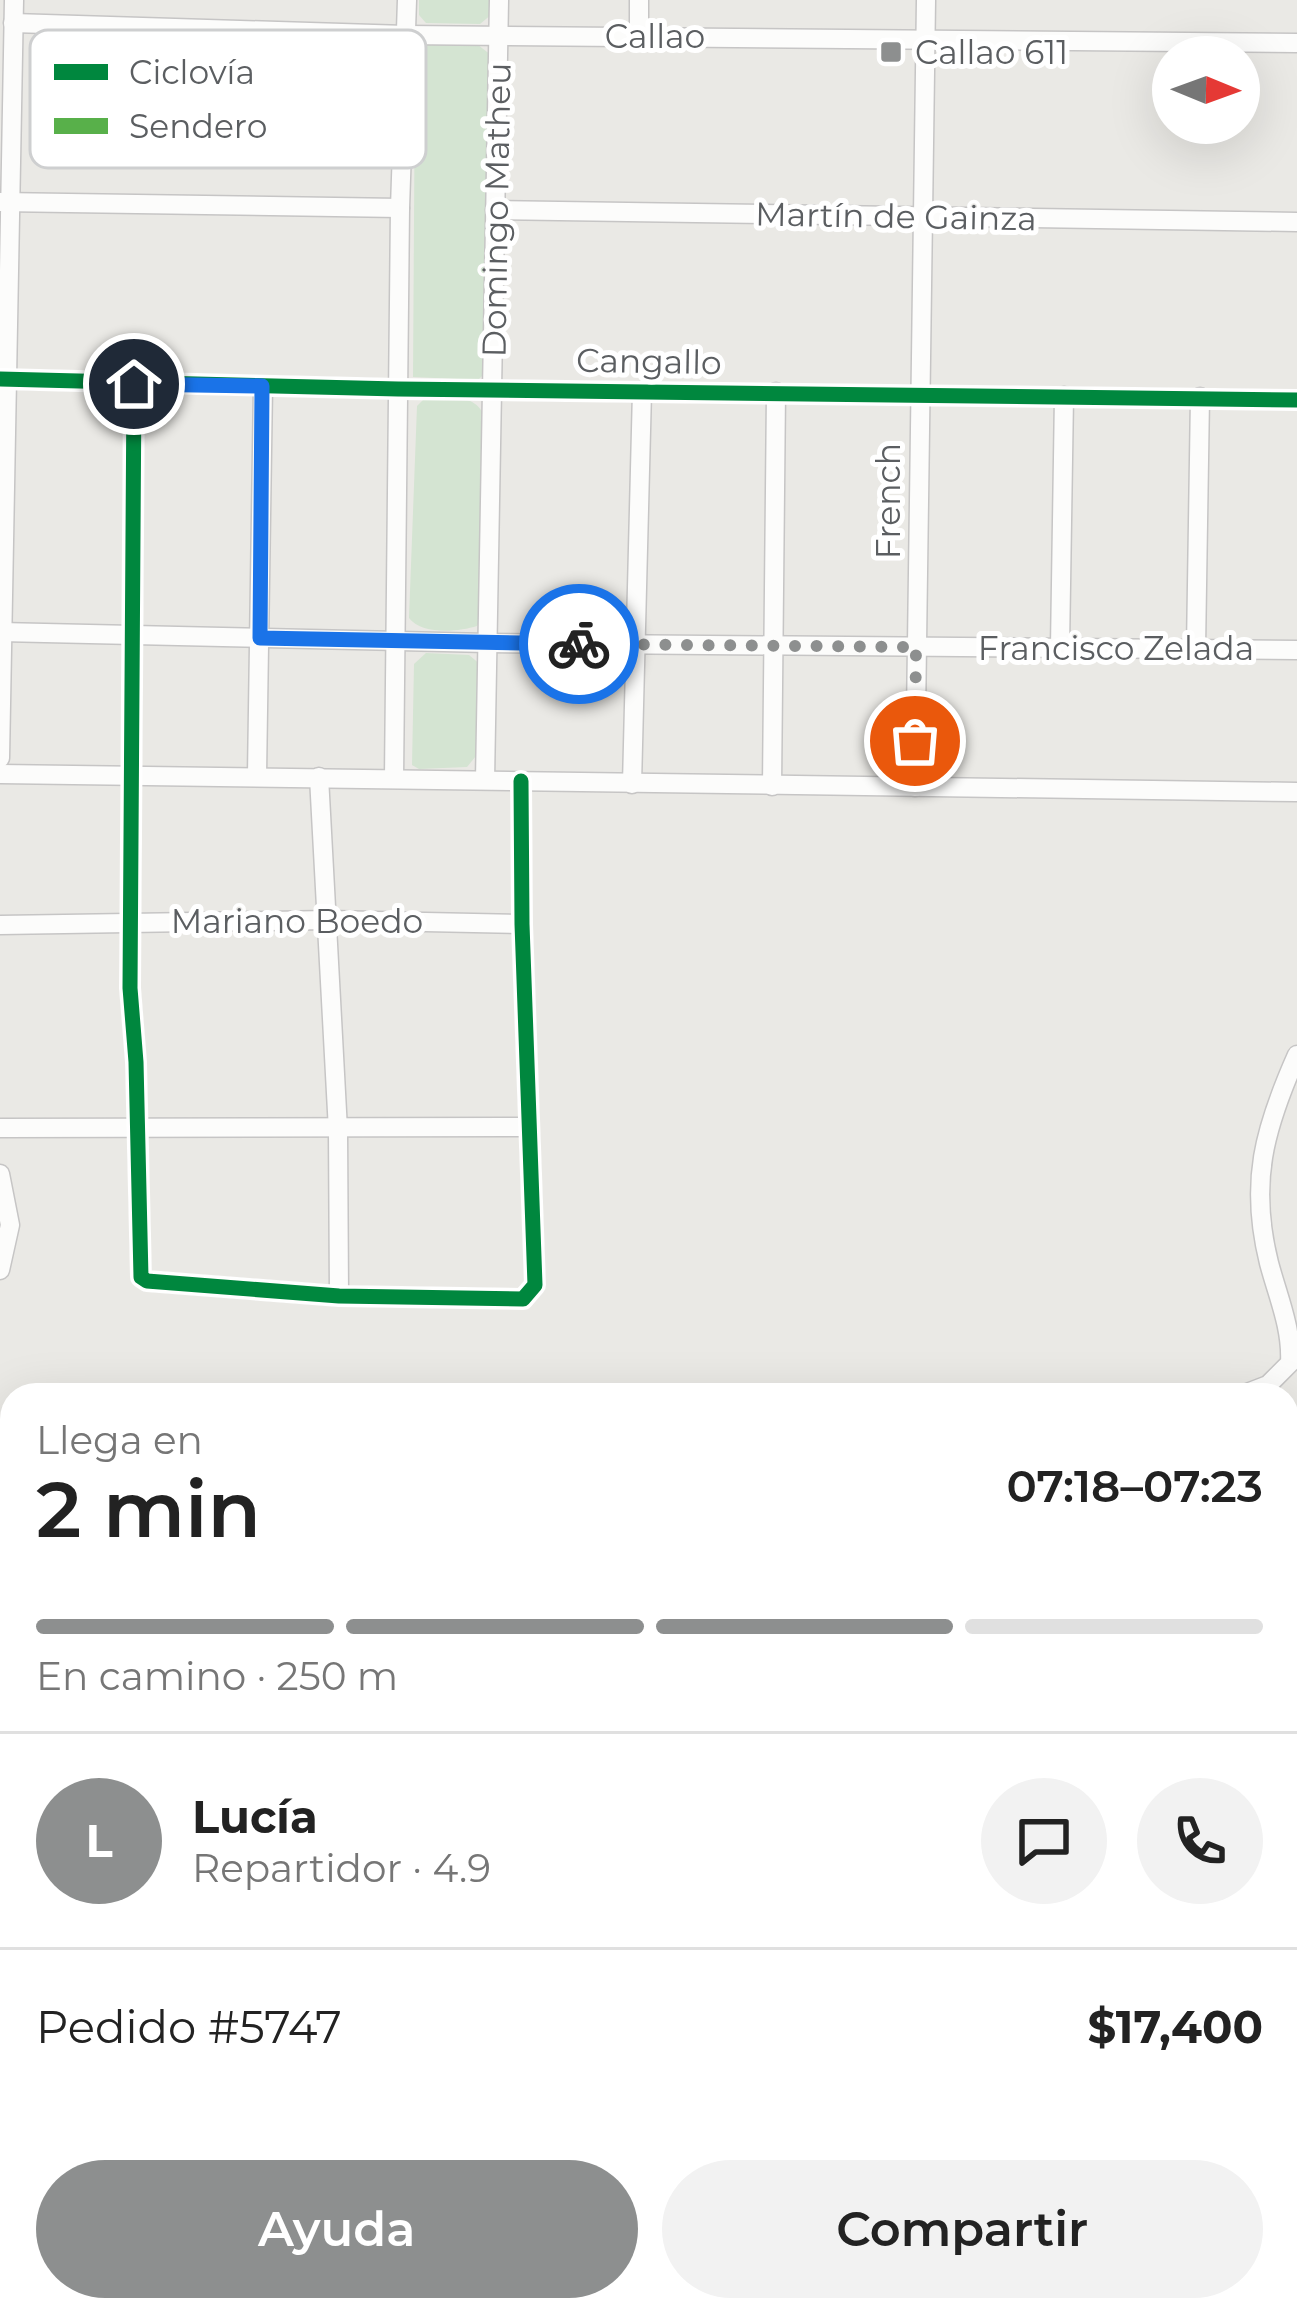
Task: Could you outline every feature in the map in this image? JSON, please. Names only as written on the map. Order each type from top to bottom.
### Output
[{"type":"street","points":[[0,758],[5,202],[14,0]]},
{"type":"street","name":"Domingo Matheu","points":[[485,781],[499,0]]},
{"type":"street","points":[[639,36],[640,0]]},
{"type":"street","name":"French","points":[[915,788],[926,0]]},
{"type":"street","name":"Callao","points":[[14,23],[263,30]]},
{"type":"street","name":"Callao","points":[[426,34],[1297,44]]},
{"type":"street","points":[[394,778],[401,168]]},
{"type":"street","points":[[5,202],[400,208]]},
{"type":"street","name":"Martín de Gainza","points":[[495,210],[1297,222]]},
{"type":"street","name":"Cangallo","points":[[3,379],[1297,400]]},
{"type":"street","points":[[134,384],[129,921],[141,1277],[148,1282],[339,1296],[523,1299],[532,1293],[521,781]]},
{"type":"street","points":[[257,775],[262,386]]},
{"type":"street","points":[[632,784],[642,391]]},
{"type":"street","points":[[772,786],[776,392]]},
{"type":"street","points":[[1060,647],[1064,396]]},
{"type":"street","points":[[1196,648],[1200,398]]},
{"type":"street","name":"Francisco Zelada","points":[[1,632],[488,643],[1297,650]]},
{"type":"street","points":[[0,774],[1297,792]]},
{"type":"street","points":[[320,777],[338,1130],[339,1296]]},
{"type":"street","name":"Mariano Boedo","points":[[0,925],[328,920],[522,924]]},
{"type":"street","points":[[1270,1383],[1290,1364],[1286,1320],[1266,1250],[1258,1195],[1261,1155],[1274,1107],[1297,1055]]},
{"type":"street","points":[[0,1128],[527,1127]]},
{"type":"street","points":[[0,1174],[10,1226],[0,1270]]},
{"type":"green space","points":[[419,0],[492,0],[492,14],[480,24],[426,23],[419,15]]},
{"type":"green space","points":[[426,45],[478,45],[491,55],[488,370],[478,380],[413,377],[414,168],[426,168]]},
{"type":"green space","points":[[425,398],[468,401],[485,418],[481,618],[477,626],[460,630],[431,630],[409,618],[417,406]]},
{"type":"green space","points":[[426,653],[469,655],[481,665],[480,751],[467,767],[419,769],[412,765],[414,664]]},
{"type":"cycle path","points":[[0,379],[1297,400]]},
{"type":"cycle path","points":[[134,384],[130,988],[141,1277],[339,1296],[523,1299],[535,1285],[521,781]]},
{"type":"way so far","points":[[579,644],[916,647],[915,741]]},
{"type":"place","name":"Callao 611","points":[[891,52]]},
{"type":"route","points":[[134,384],[262,386],[260,638],[579,644]]}]
